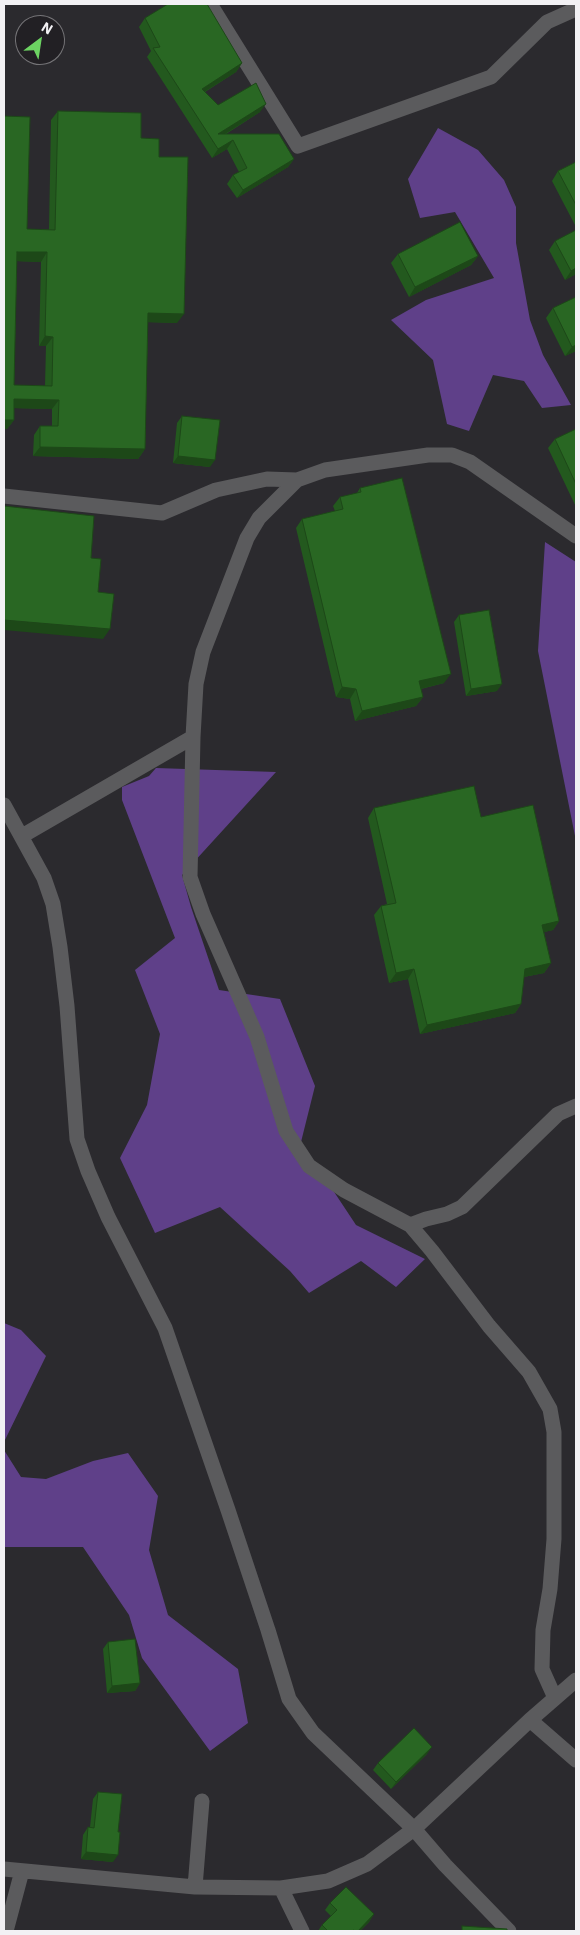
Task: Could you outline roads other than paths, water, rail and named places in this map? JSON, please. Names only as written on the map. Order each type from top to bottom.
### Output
[{"type":"street","points":[[210,4],[298,146],[491,77],[547,22],[576,9]]},
{"type":"street","points":[[4,496],[162,513],[216,490],[267,479],[297,480],[325,470],[428,455],[452,455],[470,462],[576,536]]},
{"type":"street","points":[[297,480],[259,518],[247,538],[203,652],[196,684],[190,878],[203,914],[257,1037],[286,1131],[309,1166],[344,1190],[410,1225],[489,1326],[529,1372],[550,1409],[554,1432],[554,1539],[550,1589],[543,1630],[542,1669],[555,1698]]},
{"type":"street","points":[[22,836],[193,737]]},
{"type":"street","points":[[4,805],[44,878],[53,904],[67,1006],[77,1139],[88,1171],[108,1216],[165,1328],[228,1510],[289,1699],[313,1733],[414,1830],[444,1865],[509,1931]]},
{"type":"street","points":[[410,1225],[462,1207],[558,1114],[576,1106]]},
{"type":"street","points":[[4,1869],[195,1887],[281,1888],[328,1881],[368,1864],[414,1830],[530,1720],[576,1680]]},
{"type":"street","points":[[530,1720],[576,1760]]},
{"type":"street","points":[[195,1887],[202,1801]]},
{"type":"street","points":[[6,1931],[22,1871]]},
{"type":"street","points":[[281,1888],[302,1931]]}]
